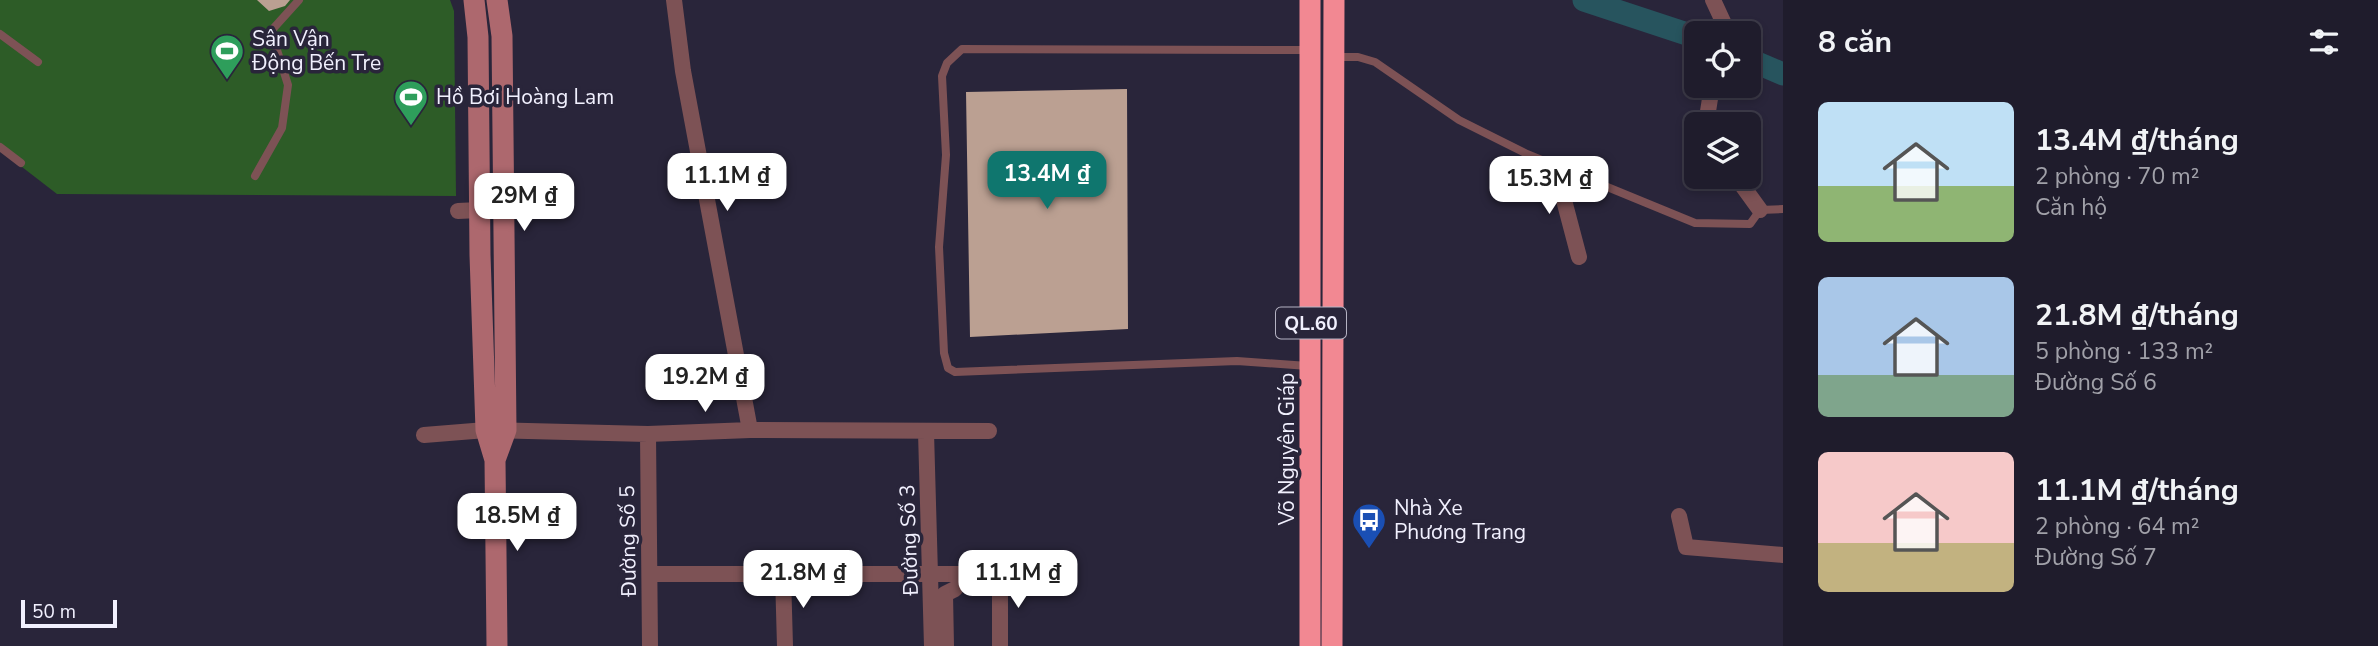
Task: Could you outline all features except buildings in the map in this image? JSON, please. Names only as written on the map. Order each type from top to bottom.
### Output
[{"type":"highway","name":"Võ Nguyên Giáp","points":[[1310,0],[1311,366],[1322,542],[1332,646]]},
{"type":"highway","name":"Võ Nguyên Giáp","points":[[1310,646],[1322,542],[1334,0]]},
{"type":"street","points":[[474,0],[478,37],[480,209],[496,430]]},
{"type":"street","points":[[497,0],[502,36],[513,208],[496,430],[497,646]]},
{"type":"street","points":[[674,0],[683,71],[750,430]]},
{"type":"street","points":[[1713,0],[1723,21]]},
{"type":"street","points":[[1555,166],[1579,257]]},
{"type":"street","points":[[1745,189],[1760,210]]},
{"type":"street","points":[[458,211],[513,208]]},
{"type":"street","points":[[424,435],[496,430],[648,435],[750,430],[989,431]]},
{"type":"street","name":"Đường Số 3","points":[[926,432],[932,646]]},
{"type":"street","name":"Đường Số 5","points":[[648,435],[650,646]]},
{"type":"street","points":[[1679,516],[1686,547],[1783,555]]},
{"type":"street","points":[[651,574],[988,574],[997,580],[1000,646]]},
{"type":"street","points":[[783,575],[785,646]]},
{"type":"street","points":[[946,646],[945,594],[955,589]]},
{"type":"lane","points":[[255,176],[282,128],[288,85],[271,31],[299,0]]},
{"type":"lane","points":[[0,34],[38,62]]},
{"type":"lane","points":[[1310,50],[962,49],[947,63],[942,76],[946,155],[939,247],[944,353],[948,368],[961,374],[1237,361],[1311,366]]},
{"type":"lane","points":[[1334,57],[1358,57],[1375,62],[1441,111],[1555,166],[1695,223],[1750,224],[1760,210],[1783,209]]},
{"type":"lane","points":[[0,147],[21,163]]},
{"type":"green space","name":"Sân Vận Động Bến Tre","points":[[0,0],[450,0],[454,11],[456,196],[57,194],[0,150]]},
{"type":"waterway","points":[[1584,0],[1684,33]]},
{"type":"waterway","points":[[1761,65],[1783,74]]},
{"type":"place","name":"Sân Vận Động Bến Tre","points":[[227,81]]},
{"type":"place","name":"Hồ Bơi Hoàng Lam","points":[[411,127]]},
{"type":"place","name":"Nhà Xe Phương Trang","points":[[1369,550]]}]
